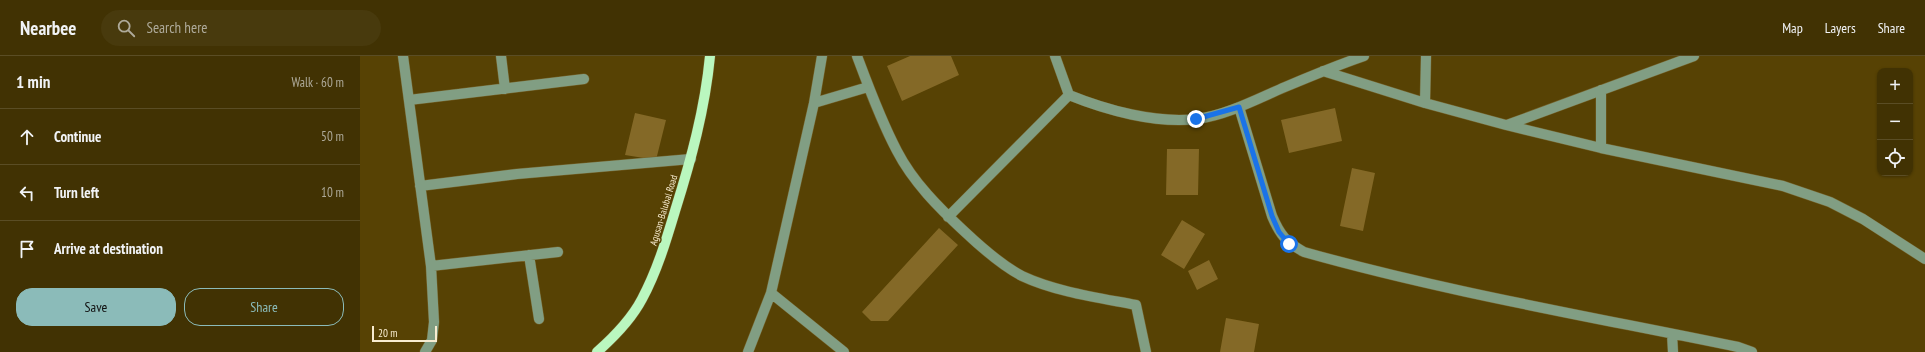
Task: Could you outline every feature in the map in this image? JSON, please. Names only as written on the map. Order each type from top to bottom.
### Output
[{"type":"main road","name":"Agusan-Balubal Road","points":[[597,352],[618,333],[641,300],[659,261],[691,159],[708,76],[710,56]]},
{"type":"street","points":[[403,56],[431,266],[433,328],[432,340],[424,352]]},
{"type":"street","points":[[501,56],[505,89]]},
{"type":"street","points":[[748,352],[771,293],[814,103],[822,56]]},
{"type":"street","points":[[857,56],[868,86],[901,157],[922,187],[948,217],[985,252],[1022,275],[1040,283],[1136,306],[1146,352]]},
{"type":"street","points":[[1055,56],[1069,95]]},
{"type":"street","points":[[1069,95],[1102,107],[1156,118],[1196,119],[1239,107],[1323,70],[1364,56]]},
{"type":"street","points":[[1425,103],[1426,56]]},
{"type":"street","points":[[1506,125],[1694,56]]},
{"type":"street","points":[[1323,70],[1425,103],[1506,125],[1601,148],[1783,186],[1830,202],[1863,220],[1925,258]]},
{"type":"street","points":[[409,100],[584,79]]},
{"type":"street","points":[[814,103],[868,86]]},
{"type":"street","points":[[1601,90],[1601,148]]},
{"type":"street","points":[[948,217],[1069,95]]},
{"type":"street","points":[[1239,107],[1272,216],[1279,232],[1289,244],[1304,252],[1473,293],[1738,347],[1752,352]]},
{"type":"street","points":[[420,186],[516,174],[691,159]]},
{"type":"street","points":[[431,266],[558,252]]},
{"type":"street","points":[[530,255],[539,319]]},
{"type":"street","points":[[771,293],[844,352]]},
{"type":"street","points":[[1672,334],[1673,352]]},
{"type":"building","points":[[910,56],[951,56],[959,75],[902,101],[887,66]]},
{"type":"building","points":[[1335,108],[1342,141],[1289,153],[1281,120]]},
{"type":"building","points":[[635,113],[666,120],[656,160],[625,155]]},
{"type":"building","points":[[1167,149],[1199,149],[1198,195],[1166,195]]},
{"type":"building","points":[[1352,168],[1375,173],[1363,231],[1340,226]]},
{"type":"building","points":[[1182,220],[1205,234],[1184,269],[1161,255]]},
{"type":"building","points":[[939,228],[958,245],[888,321],[871,321],[862,312]]},
{"type":"building","points":[[1209,260],[1218,279],[1197,290],[1188,271]]},
{"type":"building","points":[[1226,318],[1259,324],[1254,352],[1220,352]]},
{"type":"route","points":[[1196,119],[1239,107],[1272,216],[1279,232],[1289,244]]}]
